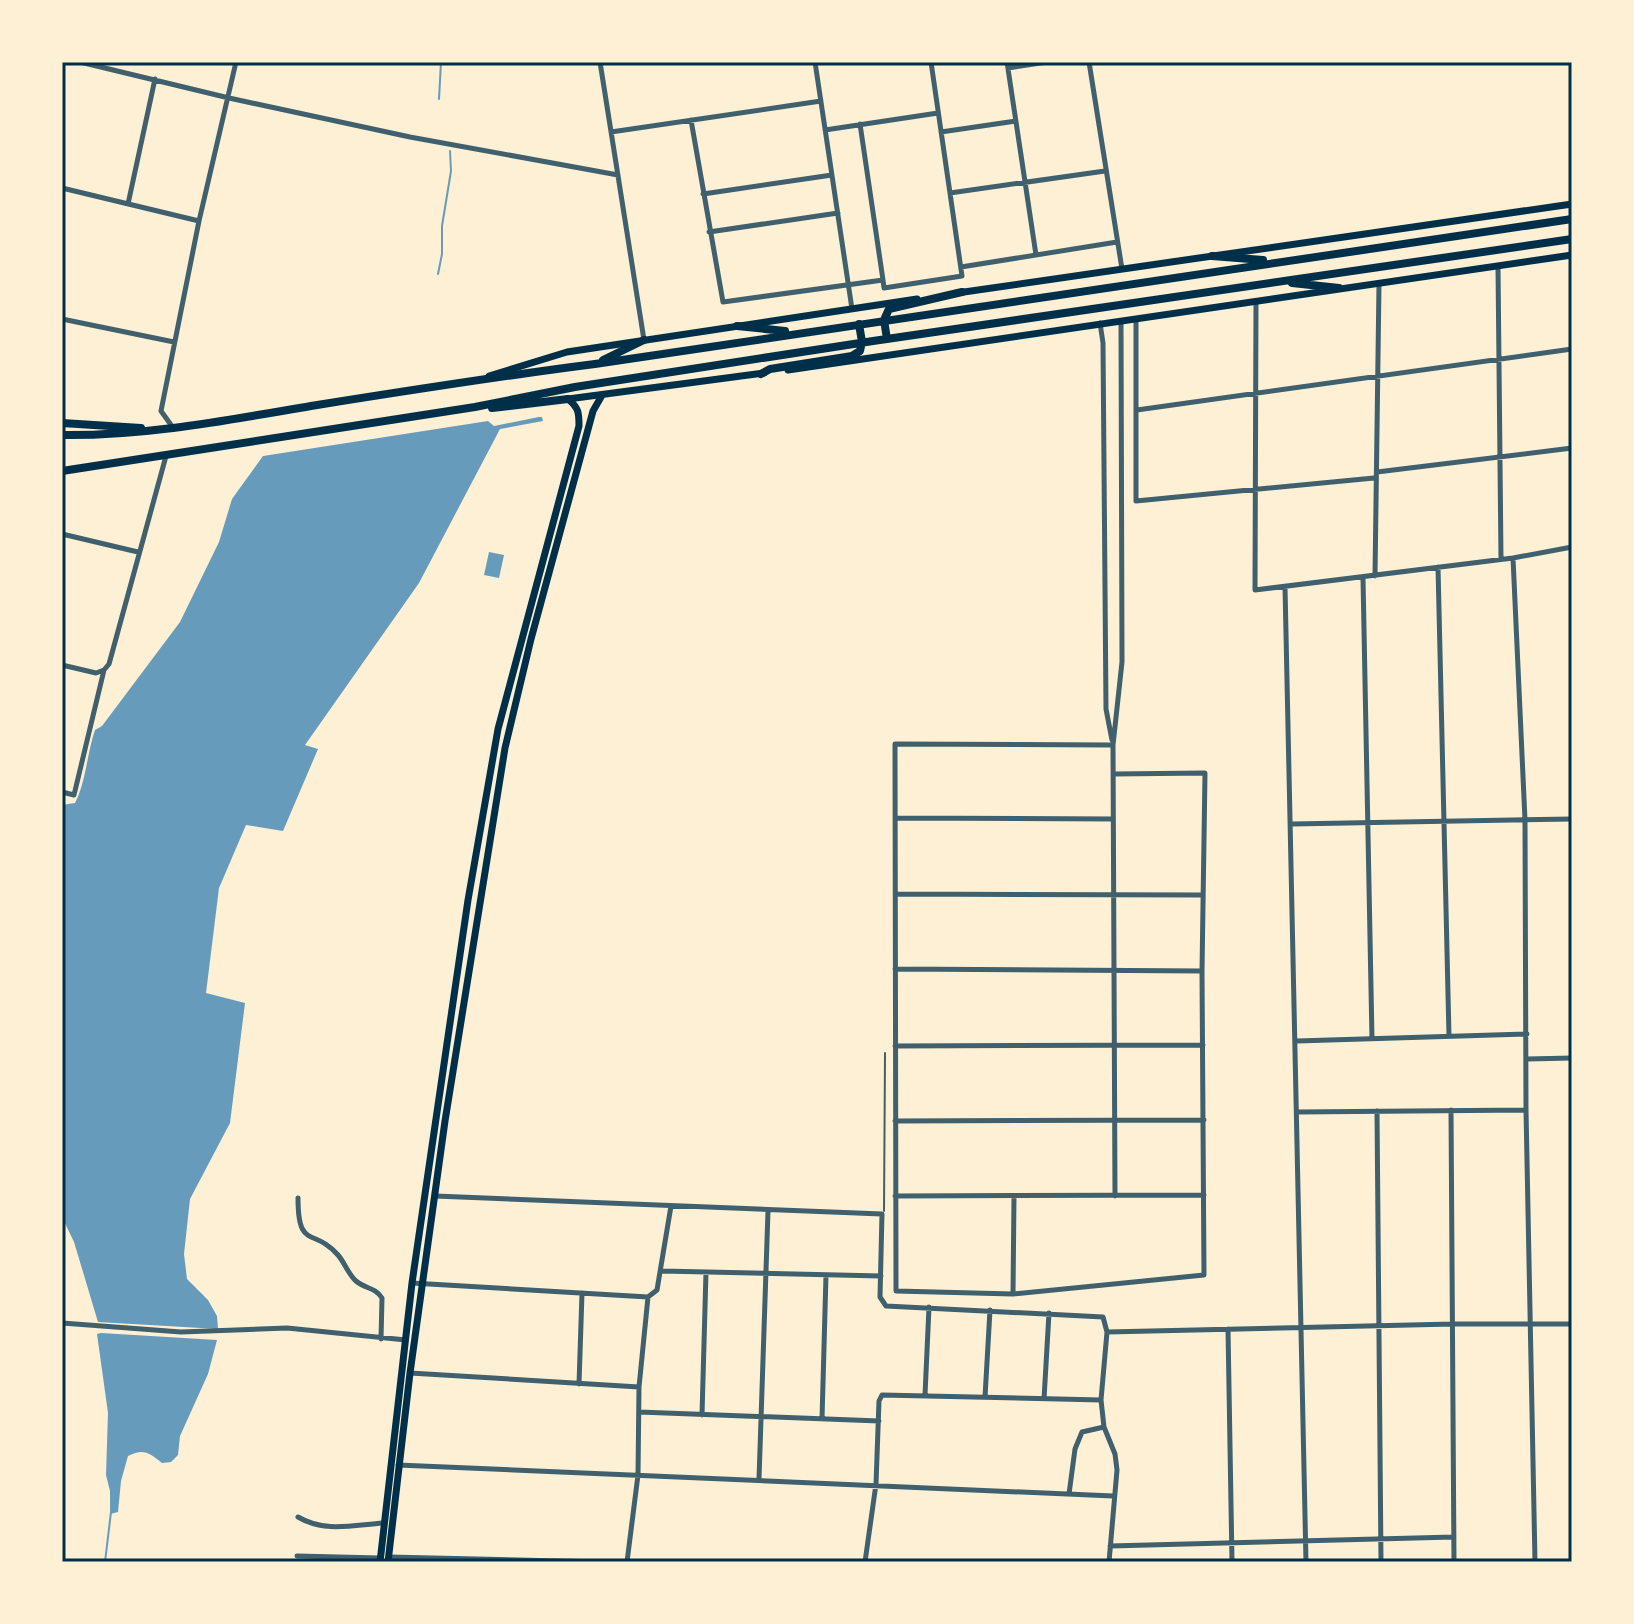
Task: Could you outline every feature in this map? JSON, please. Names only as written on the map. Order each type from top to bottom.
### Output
[{"type":"highway","points":[[62,435],[174,429],[480,378],[595,364],[1572,219]]},
{"type":"highway","points":[[62,471],[475,407],[575,387],[862,342],[1572,239]]},
{"type":"highway","points":[[1212,256],[1280,262]]},
{"type":"highway","points":[[1275,282],[1339,288]]},
{"type":"highway","points":[[887,339],[884,320],[891,308],[962,292]]},
{"type":"highway","points":[[761,374],[770,369],[852,356],[860,351],[862,342],[859,324]]},
{"type":"highway","points":[[737,326],[797,333]]},
{"type":"highway","points":[[595,364],[644,340]]},
{"type":"highway","points":[[475,407],[497,408],[568,399]]},
{"type":"highway","points":[[62,423],[174,429]]},
{"type":"main road","points":[[480,378],[567,352],[1572,204]]},
{"type":"main road","points":[[568,399],[601,397],[1572,255]]},
{"type":"main road","points":[[384,1560],[470,952],[505,748],[589,428],[601,397]]},
{"type":"main road","points":[[384,1560],[383,1523],[412,1283],[468,900],[498,729],[579,426],[579,413],[568,399]]},
{"type":"main road","points":[[579,426],[589,428]]},
{"type":"main road","points":[[544,551],[555,553]]},
{"type":"main road","points":[[468,900],[478,902]]},
{"type":"main road","points":[[460,951],[470,952]]},
{"type":"street","points":[[80,62],[410,137],[618,175]]},
{"type":"street","points":[[174,429],[161,411],[199,221],[236,62]]},
{"type":"street","points":[[600,62],[644,340]]},
{"type":"street","points":[[815,62],[852,309]]},
{"type":"street","points":[[860,124],[884,288],[962,276],[931,62]]},
{"type":"street","points":[[1036,255],[1008,65],[1047,62]]},
{"type":"street","points":[[1089,62],[1122,269]]},
{"type":"street","points":[[128,204],[155,79]]},
{"type":"street","points":[[611,132],[821,101]]},
{"type":"street","points":[[825,130],[938,113]]},
{"type":"street","points":[[691,120],[721,300],[727,303],[883,280]]},
{"type":"street","points":[[941,132],[1016,121]]},
{"type":"street","points":[[950,193],[1105,171]]},
{"type":"street","points":[[703,194],[832,175]]},
{"type":"street","points":[[62,188],[199,221]]},
{"type":"street","points":[[709,232],[838,213]]},
{"type":"street","points":[[961,267],[1117,242]]},
{"type":"street","points":[[1498,266],[1501,559]]},
{"type":"street","points":[[1375,576],[1379,283]]},
{"type":"street","points":[[1256,301],[1255,590],[1513,558],[1572,547]]},
{"type":"street","points":[[1136,318],[1136,501],[1255,490],[1572,448]]},
{"type":"street","points":[[62,319],[174,342]]},
{"type":"street","points":[[1115,1196],[1113,745],[1122,662],[1121,320]]},
{"type":"street","points":[[1100,323],[1103,343],[1106,709],[1113,745]]},
{"type":"street","points":[[1137,410],[1572,349]]},
{"type":"street","points":[[62,792],[74,795],[104,670],[109,664],[166,455]]},
{"type":"street","points":[[62,534],[138,552]]},
{"type":"street","points":[[1513,558],[1525,820],[1526,1110],[1535,1562]]},
{"type":"street","points":[[1438,567],[1449,1036]]},
{"type":"street","points":[[1363,578],[1372,1039]]},
{"type":"street","points":[[1285,587],[1306,1562]]},
{"type":"street","points":[[62,665],[96,673],[104,670]]},
{"type":"street","points":[[1113,745],[895,744],[896,1291],[1013,1294],[1204,1275],[1202,895],[1205,773],[1114,774]]},
{"type":"street","points":[[895,818],[1113,819]]},
{"type":"street","points":[[1292,824],[1572,819]]},
{"type":"street","points":[[895,894],[1202,895]]},
{"type":"street","points":[[895,969],[1202,971]]},
{"type":"street","points":[[1297,1041],[1527,1034]]},
{"type":"street","points":[[895,1046],[1203,1045]]},
{"type":"street","points":[[1527,1059],[1572,1058]]},
{"type":"street","points":[[1451,1110],[1454,1562]]},
{"type":"street","points":[[1298,1112],[1526,1110]]},
{"type":"street","points":[[1377,1111],[1381,1562]]},
{"type":"street","points":[[895,1121],[1204,1120]]},
{"type":"street","points":[[895,1196],[1204,1195]]},
{"type":"street","points":[[435,1196],[882,1214],[880,1297],[886,1306],[1099,1315],[1105,1321],[1107,1332],[1101,1400],[1104,1427],[1115,1454],[1117,1470],[1109,1562]]},
{"type":"street","points":[[1013,1294],[1014,1196]]},
{"type":"street","points":[[298,1198],[298,1217],[304,1232],[332,1249],[353,1278],[374,1289],[382,1298],[381,1339]]},
{"type":"street","points":[[412,1283],[648,1297],[657,1290],[662,1271],[671,1206]]},
{"type":"street","points":[[759,1479],[768,1211]]},
{"type":"street","points":[[662,1271],[881,1276]]},
{"type":"street","points":[[702,1415],[706,1272]]},
{"type":"street","points":[[822,1419],[826,1275]]},
{"type":"street","points":[[579,1384],[582,1293]]},
{"type":"street","points":[[627,1562],[638,1475],[639,1387],[648,1297]]},
{"type":"street","points":[[925,1395],[929,1307]]},
{"type":"street","points":[[985,1397],[990,1310]]},
{"type":"street","points":[[1044,1399],[1049,1313]]},
{"type":"street","points":[[62,1323],[181,1332],[287,1328],[406,1340]]},
{"type":"street","points":[[1107,1332],[1572,1324]]},
{"type":"street","points":[[1228,1329],[1232,1562]]},
{"type":"street","points":[[410,1373],[639,1387]]},
{"type":"street","points":[[865,1562],[876,1484],[882,1395],[1101,1400]]},
{"type":"street","points":[[639,1412],[879,1421]]},
{"type":"street","points":[[1069,1494],[1075,1449],[1082,1432],[1104,1427]]},
{"type":"street","points":[[390,1464],[1113,1496]]},
{"type":"street","points":[[298,1517],[327,1528],[383,1523]]},
{"type":"street","points":[[1110,1546],[1454,1537]]},
{"type":"street","points":[[297,1556],[602,1562]]},
{"type":"lane","points":[[882,1214],[886,1209],[885,1053]]},
{"type":"water","points":[[542,417],[543,421],[500,429],[419,583],[305,745],[318,749],[283,831],[246,825],[219,888],[206,993],[245,1003],[230,1123],[190,1199],[184,1254],[187,1279],[208,1300],[217,1316],[218,1329],[98,1322],[74,1242],[62,1217],[62,805],[75,803],[79,795],[95,730],[102,726],[180,622],[219,542],[232,499],[263,456],[488,421],[494,426]]},
{"type":"water","points":[[489,552],[504,555],[499,578],[484,575]]},
{"type":"water","points":[[97,1334],[217,1340],[208,1374],[180,1436],[178,1455],[171,1462],[162,1463],[146,1453],[128,1456],[121,1481],[118,1512],[110,1514],[106,1475],[108,1413]]},
{"type":"waterway","points":[[439,99],[441,62]]},
{"type":"waterway","points":[[438,274],[451,171],[450,151]]},
{"type":"waterway","points":[[105,1562],[111,1512]]}]
